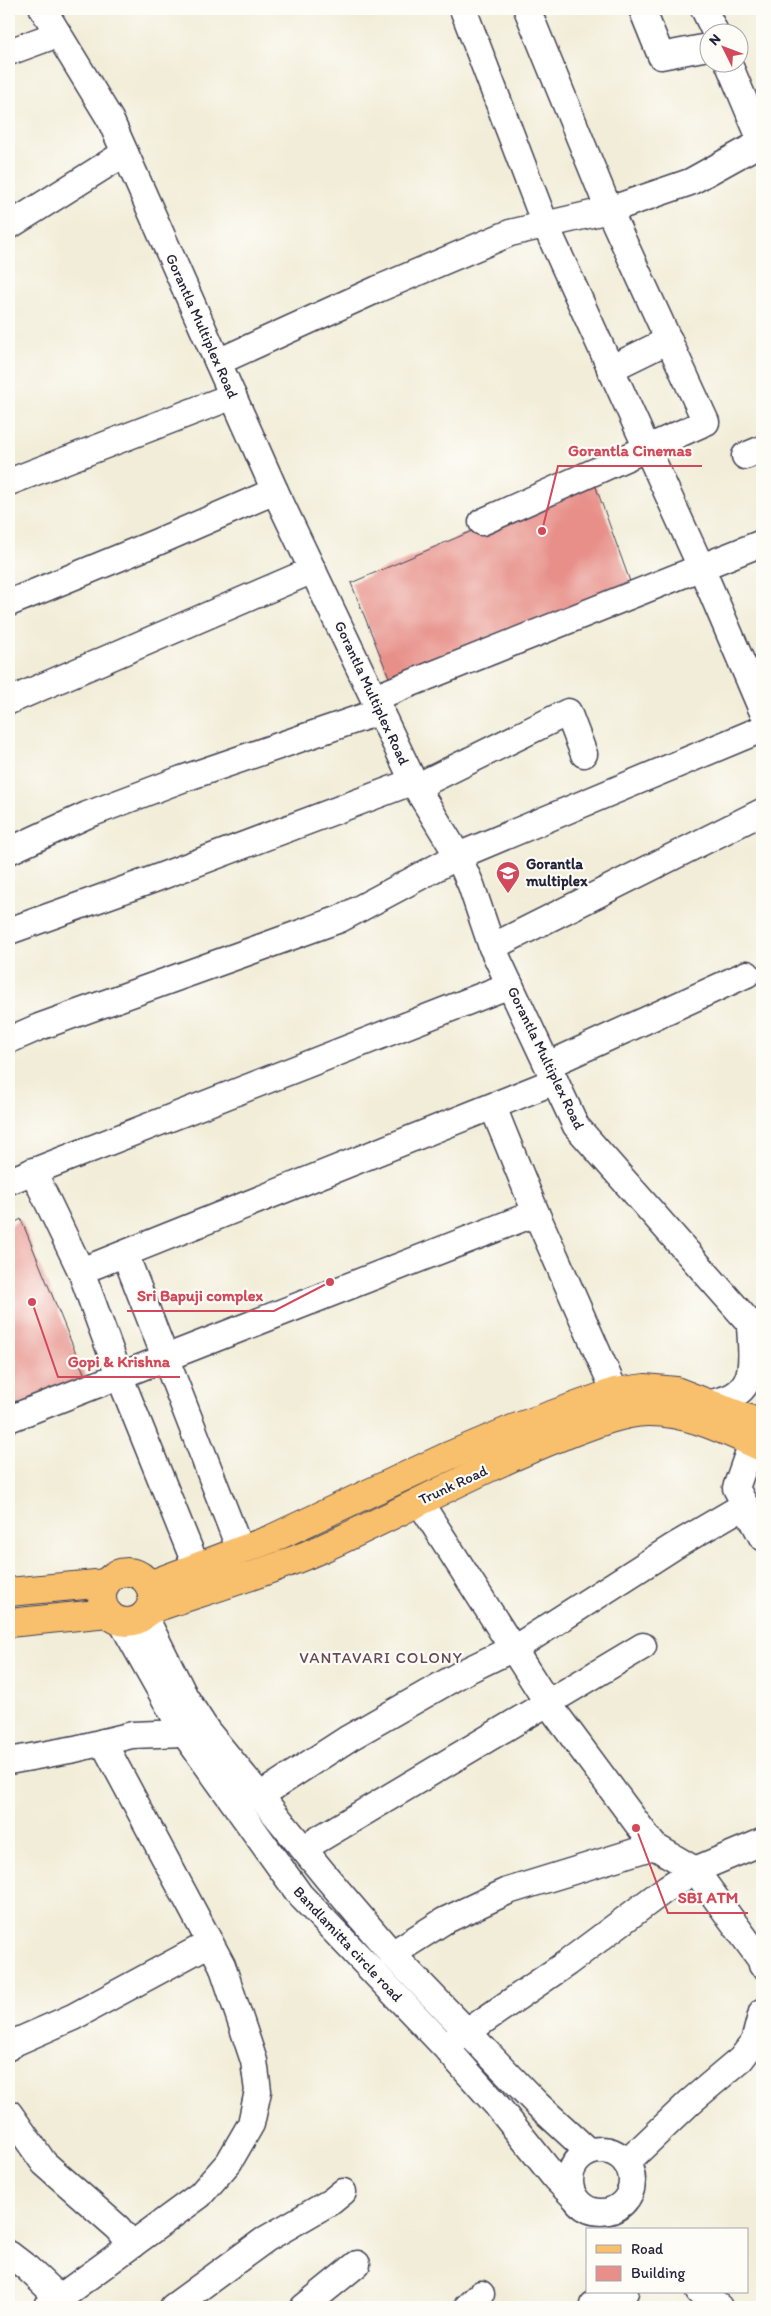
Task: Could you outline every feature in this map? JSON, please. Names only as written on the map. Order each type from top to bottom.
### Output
[{"type":"main road","name":"Trunk Road","points":[[9,1623],[134,1609],[201,1579],[271,1539],[446,1457],[515,1428],[615,1392],[646,1388],[676,1391],[711,1404],[759,1438]]},
{"type":"main road","name":"Trunk Road","points":[[201,1579],[256,1575],[323,1548],[527,1450],[584,1428],[622,1416],[646,1412],[671,1413],[759,1438]]},
{"type":"main road","points":[[128,1571],[140,1575],[134,1609],[103,1604],[102,1593],[106,1583],[115,1574],[128,1571]]},
{"type":"main road","points":[[9,1592],[106,1583]]},
{"type":"street","name":"Gorantla Multiplex Road","points":[[43,9],[110,119],[275,491],[415,784],[458,856],[471,885],[492,947],[576,1126],[756,1330]]},
{"type":"street","points":[[462,9],[546,224],[701,567],[762,710]]},
{"type":"street","points":[[482,522],[647,450],[706,422],[610,210],[527,9]]},
{"type":"street","points":[[642,9],[661,56],[698,49]]},
{"type":"street","points":[[704,9],[710,22]]},
{"type":"street","points":[[9,52],[58,34]]},
{"type":"street","points":[[218,362],[378,289],[510,233],[610,210],[690,182],[762,142],[732,72]]},
{"type":"street","points":[[9,226],[125,154]]},
{"type":"street","points":[[610,369],[669,340]]},
{"type":"street","points":[[9,482],[233,396]]},
{"type":"street","points":[[9,603],[275,491]]},
{"type":"street","points":[[9,851],[87,815],[378,704],[762,543]]},
{"type":"street","points":[[9,701],[313,570]]},
{"type":"street","points":[[9,931],[415,784],[568,712],[584,754]]},
{"type":"street","points":[[9,1040],[39,1027],[340,920],[458,856],[762,729]]},
{"type":"street","points":[[492,947],[762,812]]},
{"type":"street","points":[[81,1271],[492,1107],[552,1073],[747,974]]},
{"type":"street","points":[[9,1180],[510,985]]},
{"type":"street","points":[[492,1107],[536,1213],[615,1392]]},
{"type":"street","points":[[33,1171],[81,1271],[119,1375],[201,1579]]},
{"type":"street","points":[[9,1419],[536,1213]]},
{"type":"street","points":[[125,1254],[237,1542]]},
{"type":"street","points":[[711,1404],[737,1393],[748,1380],[756,1330]]},
{"type":"street","points":[[759,1438],[736,1488],[762,1537]]},
{"type":"street","points":[[419,1502],[547,1702],[654,1846],[695,1870],[761,1960],[762,1964]]},
{"type":"street","points":[[262,1795],[349,1738],[466,1671],[512,1648],[673,1547],[745,1505]]},
{"type":"street","points":[[134,1609],[185,1697],[193,1729],[262,1795],[328,1879],[392,1954],[538,2105],[589,2152]]},
{"type":"street","points":[[304,1848],[643,1646]]},
{"type":"street","points":[[9,1761],[103,1742],[132,1734],[193,1729]]},
{"type":"street","name":"Bandlamitta circle road","points":[[193,1729],[300,1895],[446,2048],[495,2103],[555,2178],[596,2221],[614,2209],[627,2197],[632,2180],[626,2162]]},
{"type":"street","points":[[9,2254],[26,2267],[53,2303],[200,2195],[230,2162],[251,2124],[258,2091],[254,2061],[222,1965],[103,1742]]},
{"type":"street","points":[[446,2048],[467,2031],[567,1963],[666,1888],[695,1870],[762,1842]]},
{"type":"street","points":[[392,1954],[444,1921],[508,1891],[654,1846]]},
{"type":"street","points":[[9,2047],[16,2042],[73,2017],[210,1943]]},
{"type":"street","points":[[572,2195],[570,2180],[574,2165],[580,2157],[589,2152],[609,2151],[618,2155],[626,2162],[683,2108],[741,2059],[754,2042],[761,2021]]},
{"type":"street","points":[[9,2113],[44,2163],[118,2228],[132,2245]]},
{"type":"street","points":[[173,2307],[266,2239],[332,2201],[343,2192]]},
{"type":"street","points":[[321,2302],[358,2264]]},
{"type":"street","points":[[593,2302],[619,2294]]},
{"type":"street","points":[[702,2294],[719,2307]]},
{"type":"building","points":[[593,479],[632,587],[391,682],[351,583]]},
{"type":"building","points":[[21,1219],[86,1378],[9,1410],[9,1226]]},
{"type":"place","name":"Gorantla Cinemas","points":[[542,531]]},
{"type":"place","name":"Gorantla multiplex","points":[[508,894]]},
{"type":"place","name":"Sri Bapuji complex","points":[[330,1282]]},
{"type":"place","name":"Gopi & Krishna","points":[[32,1302]]},
{"type":"place","name":"SBI ATM","points":[[636,1828]]},
{"type":"district","name":"VANTAVARI COLONY","points":[[381,1657]]}]
